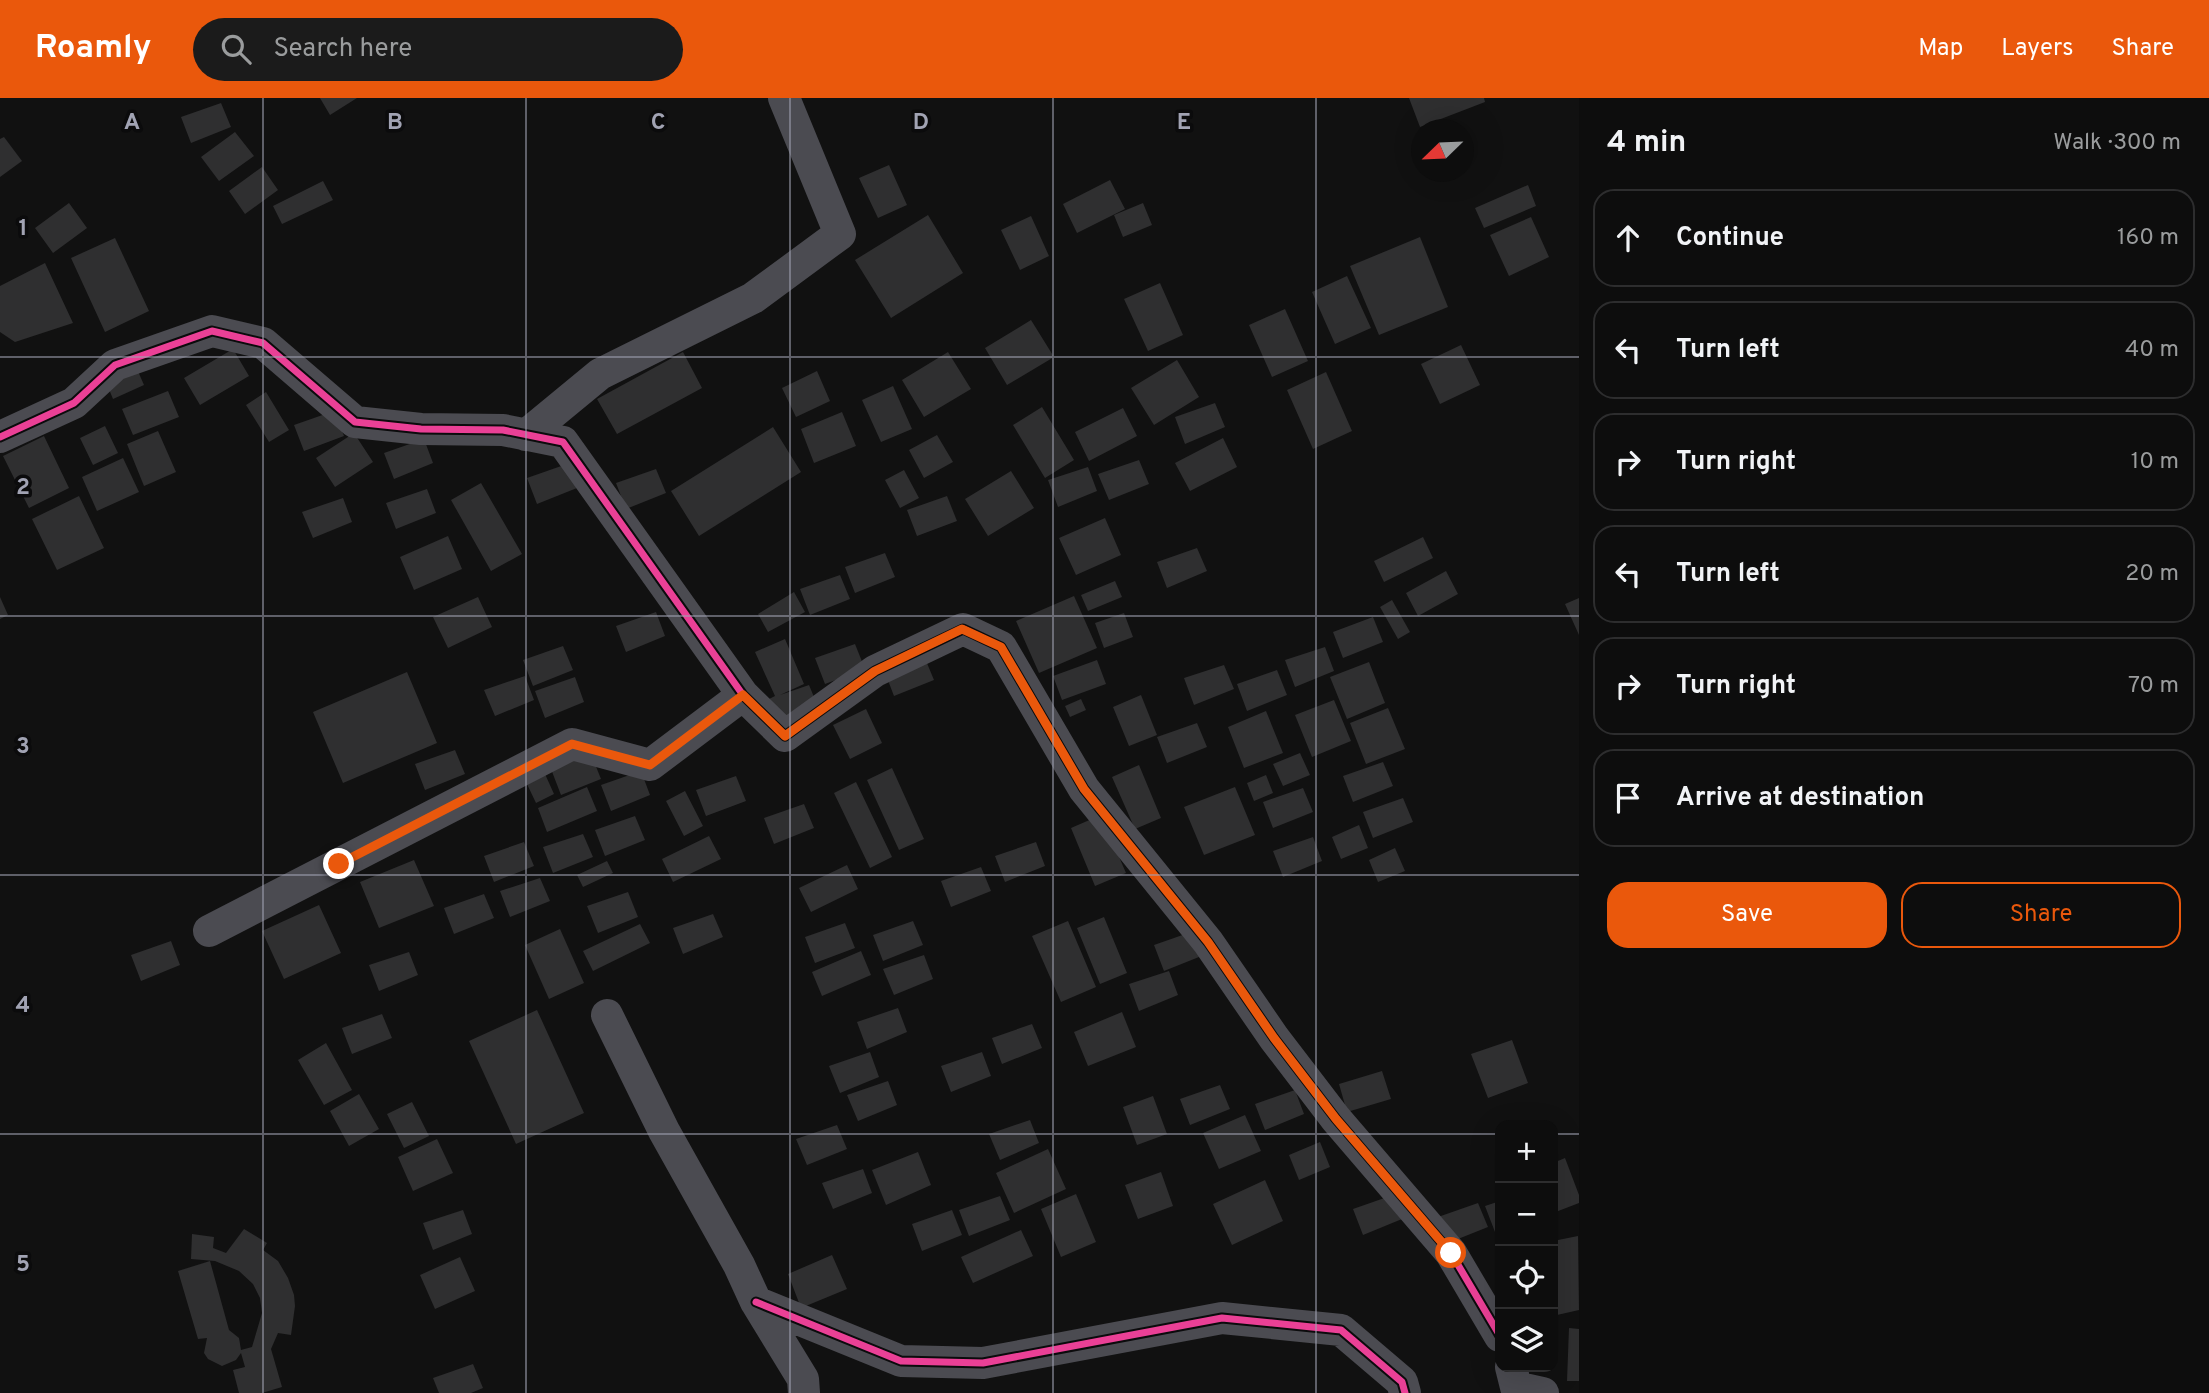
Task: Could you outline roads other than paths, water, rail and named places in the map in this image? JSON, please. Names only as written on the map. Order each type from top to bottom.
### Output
[{"type":"street","points":[[526,435],[600,374],[753,298],[840,234],[783,98]]},
{"type":"street","points":[[0,437],[74,403],[115,365],[212,331],[263,343],[355,422],[421,429],[503,430],[563,442],[743,695],[785,736],[875,671],[962,629],[1001,647],[1084,789],[1208,942],[1274,1038],[1336,1119],[1451,1253],[1495,1328]]},
{"type":"street","points":[[209,932],[572,744],[650,765],[743,695]]},
{"type":"street","points":[[607,1015],[664,1130],[739,1265],[756,1302],[803,1380],[804,1393]]},
{"type":"street","points":[[756,1302],[901,1361],[984,1363],[1222,1318],[1342,1330],[1402,1382],[1405,1393]]},
{"type":"street","points":[[1512,1372],[1516,1387],[1544,1393]]}]
